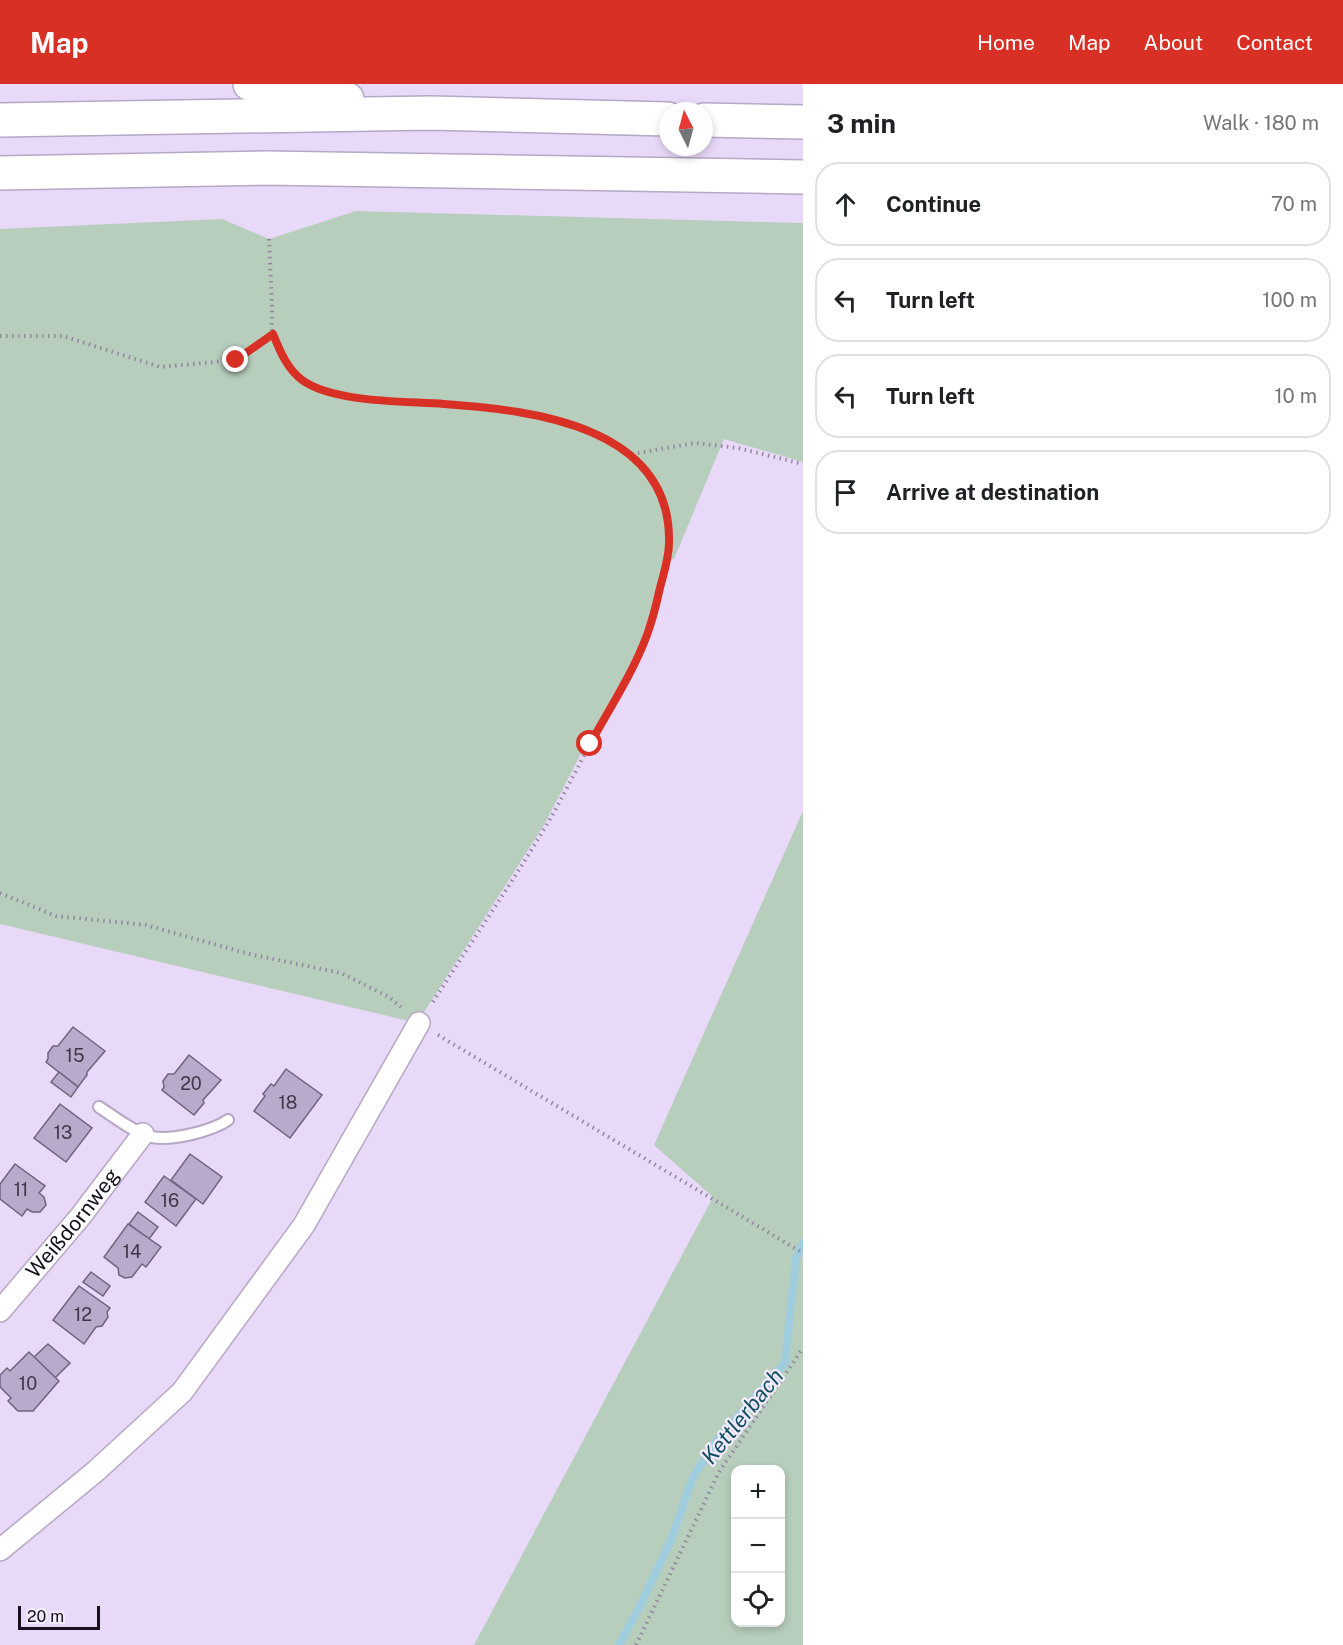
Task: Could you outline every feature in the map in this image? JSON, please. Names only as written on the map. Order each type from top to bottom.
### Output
[{"type":"highway","points":[[250,84],[431,113]]},
{"type":"highway","points":[[0,120],[431,113],[659,119]]},
{"type":"highway","points":[[713,120],[803,122]]},
{"type":"highway","points":[[0,173],[266,168],[803,177]]},
{"type":"street","points":[[0,1550],[96,1471],[183,1392],[304,1225],[419,1023]]},
{"type":"street","name":"Weißdornweg","points":[[0,1311],[80,1217],[142,1134]]},
{"type":"lane","points":[[99,1107],[142,1134],[151,1137],[164,1138],[205,1132],[228,1120]]},
{"type":"path","points":[[269,239],[273,334],[288,366],[301,379],[329,392],[368,398],[465,405],[554,420],[601,436],[632,454],[649,474],[660,492],[669,533],[668,555],[648,634],[638,656],[546,825],[419,1023]]},
{"type":"path","points":[[0,336],[63,336],[160,367],[236,360],[273,334]]},
{"type":"path","points":[[632,454],[694,443],[738,448],[803,464]]},
{"type":"path","points":[[0,893],[56,916],[146,925],[249,954],[341,973],[389,997],[419,1023],[803,1252]]},
{"type":"path","points":[[636,1645],[719,1472],[803,1348]]},
{"type":"green space","points":[[356,211],[803,223],[803,462],[724,439],[674,559],[663,561],[645,636],[635,657],[596,725],[544,825],[417,1023],[0,924],[0,229],[222,219],[269,239]]},
{"type":"green space","points":[[803,811],[803,1645],[474,1645],[713,1197],[654,1145]]},
{"type":"building","points":[[73,1027],[105,1051],[87,1072],[78,1087],[46,1062],[53,1046],[58,1046]]},
{"type":"building","points":[[189,1055],[221,1080],[203,1100],[204,1103],[194,1115],[162,1090],[163,1081],[168,1074],[174,1074]]},
{"type":"building","points":[[286,1069],[322,1095],[290,1138],[254,1111],[265,1096],[263,1094],[271,1084],[274,1086]]},
{"type":"building","points":[[59,1072],[78,1087],[71,1097],[51,1082]]},
{"type":"building","points":[[60,1104],[92,1128],[66,1162],[34,1138]]},
{"type":"building","points":[[190,1154],[222,1177],[203,1204],[171,1180]]},
{"type":"building","points":[[15,1164],[45,1186],[39,1193],[44,1197],[46,1205],[40,1212],[27,1209],[22,1216],[0,1199],[0,1184]]},
{"type":"building","points":[[164,1176],[196,1199],[176,1226],[145,1202]]},
{"type":"building","points":[[138,1212],[158,1227],[149,1239],[129,1224]]},
{"type":"building","points":[[128,1224],[161,1247],[146,1267],[142,1264],[132,1277],[125,1278],[119,1275],[118,1268],[104,1257]]},
{"type":"building","points":[[91,1272],[110,1286],[103,1296],[83,1282]]},
{"type":"building","points":[[79,1286],[110,1308],[107,1312],[108,1317],[102,1326],[96,1327],[84,1344],[53,1320]]},
{"type":"building","points":[[48,1344],[70,1363],[55,1378],[34,1357]]},
{"type":"building","points":[[29,1352],[59,1381],[33,1411],[18,1411],[8,1401],[11,1398],[0,1387],[0,1375],[7,1368],[10,1371]]},
{"type":"waterway","name":"Kettlerbach","points":[[619,1645],[671,1540],[693,1477],[718,1439],[785,1363],[796,1258],[803,1243]]},
{"type":"route","points":[[236,360],[273,334],[288,366],[301,379],[329,392],[368,398],[465,405],[554,420],[601,436],[632,454],[660,492],[668,525],[668,555],[648,634],[590,744]]}]
